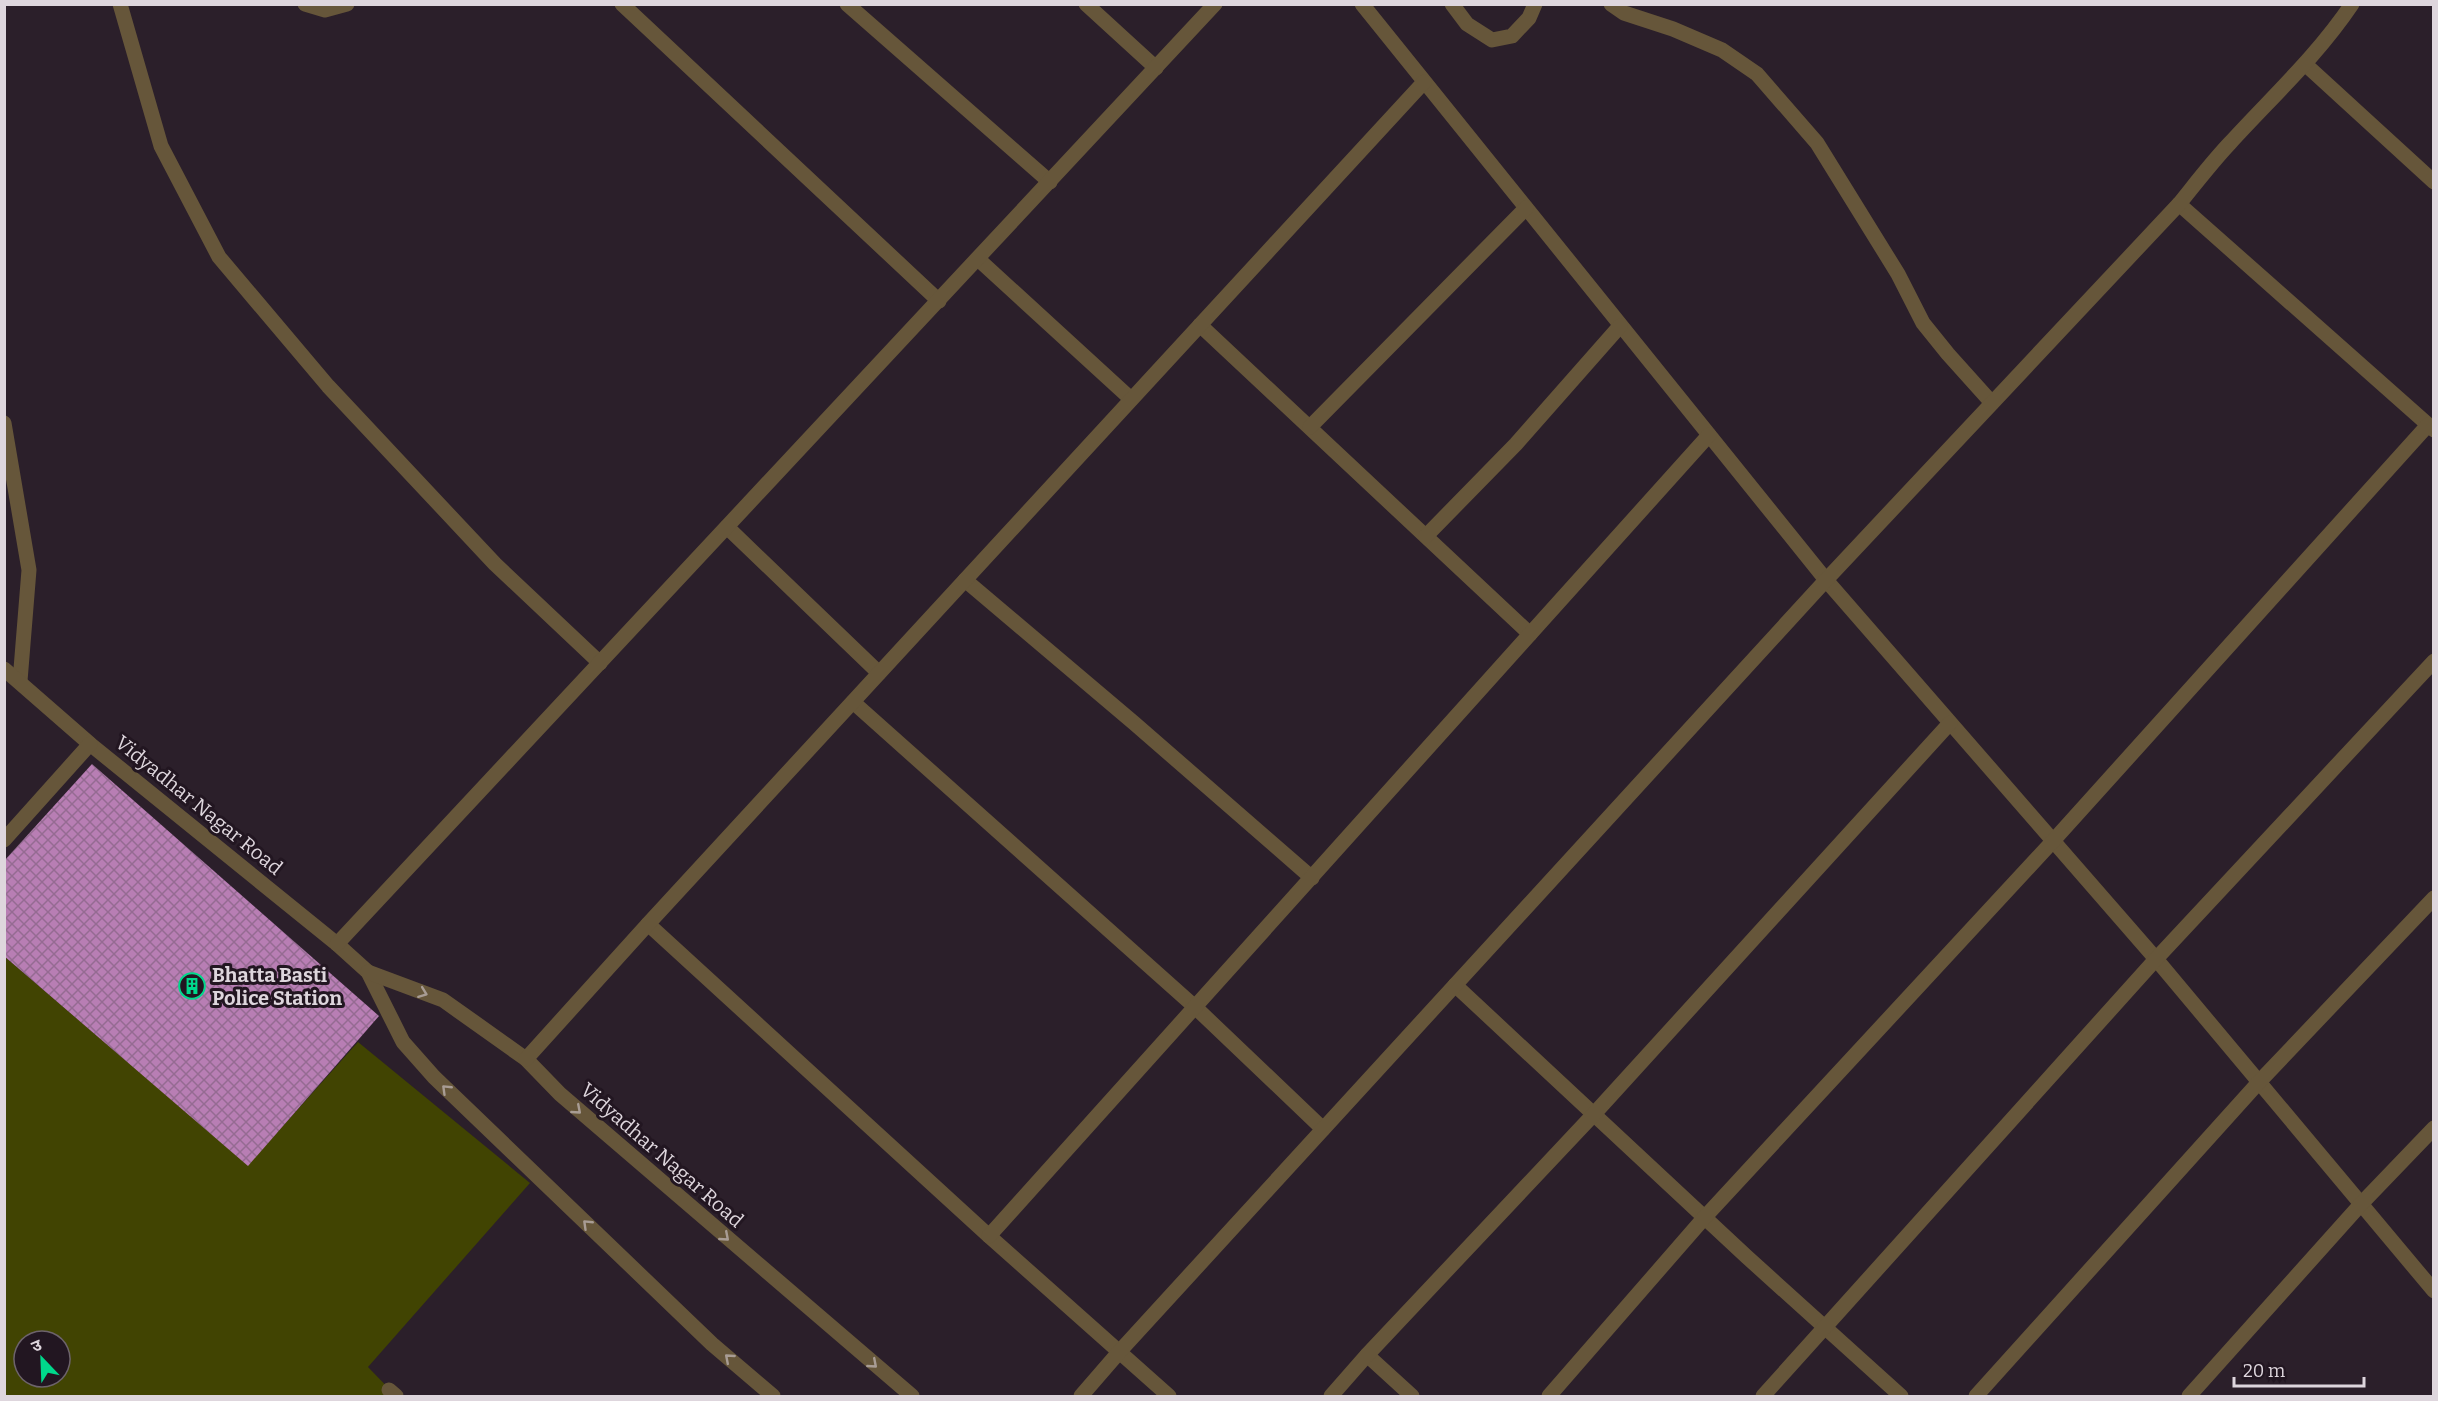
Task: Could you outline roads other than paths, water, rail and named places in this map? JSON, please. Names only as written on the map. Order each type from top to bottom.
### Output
[{"type":"street","points":[[120,4],[161,146],[219,257],[328,386],[407,471],[495,564],[600,663]]},
{"type":"street","points":[[304,4],[325,10],[347,4]]},
{"type":"street","points":[[622,4],[939,301]]},
{"type":"street","points":[[847,4],[1050,182]]},
{"type":"street","points":[[1086,4],[1156,68]]},
{"type":"street","points":[[337,944],[1215,4]]},
{"type":"street","points":[[1362,4],[1826,580],[2156,959],[2433,1291]]},
{"type":"street","points":[[1452,4],[1467,24],[1492,40],[1512,36],[1529,18],[1536,4]]},
{"type":"street","points":[[1611,4],[1624,12],[1673,29],[1722,50],[1757,74],[1817,143],[1898,274],[1923,323],[1992,403]]},
{"type":"street","points":[[1081,1396],[1826,580],[2180,204],[2229,144],[2333,32],[2352,4]]},
{"type":"street","points":[[2305,64],[2433,182]]},
{"type":"street","points":[[526,1059],[1424,82]]},
{"type":"street","points":[[1549,1396],[1704,1218],[2054,841],[2431,427],[2180,204]]},
{"type":"street","points":[[1310,427],[1526,208]]},
{"type":"street","points":[[978,260],[1131,399]]},
{"type":"street","points":[[1200,325],[1530,634]]},
{"type":"street","points":[[1426,536],[1516,444],[1620,326]]},
{"type":"street","points":[[4,423],[29,570],[20,681]]},
{"type":"street","points":[[989,1236],[1709,435]]},
{"type":"street","points":[[727,527],[879,673]]},
{"type":"street","points":[[965,580],[1143,730],[1312,878]]},
{"type":"street","points":[[1763,1396],[2156,959],[2433,661]]},
{"type":"street","name":"Vidyadhar Nagar Road","points":[[4,669],[90,744],[337,944],[368,972],[404,1042],[434,1077],[712,1344],[773,1396]]},
{"type":"street","points":[[852,702],[1195,1007],[1323,1129]]},
{"type":"street","points":[[1331,1396],[1594,1114],[1950,723]]},
{"type":"street","points":[[4,840],[90,744]]},
{"type":"street","points":[[1976,1396],[2259,1082],[2433,898]]},
{"type":"street","points":[[648,924],[989,1236],[1169,1396]]},
{"type":"street","name":"Vidyadhar Nagar Road","points":[[368,972],[442,1000],[526,1059],[560,1094],[912,1396]]},
{"type":"street","points":[[1455,985],[1704,1218],[1901,1396]]},
{"type":"street","points":[[2188,1396],[2361,1204],[2433,1128]]},
{"type":"street","points":[[1367,1355],[1412,1396]]},
{"type":"place","name":"Bhatta Basti Police Station","points":[[192,986]]}]
